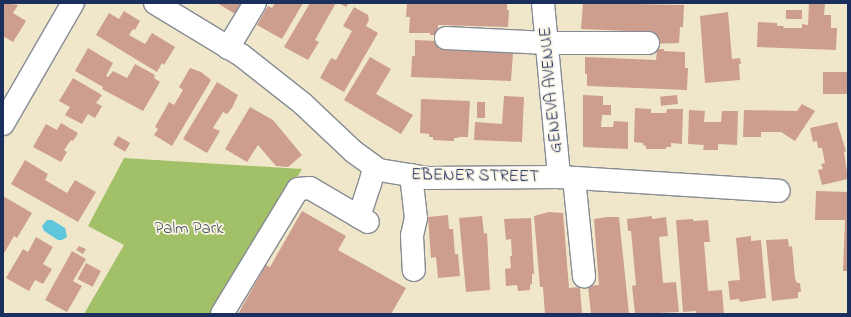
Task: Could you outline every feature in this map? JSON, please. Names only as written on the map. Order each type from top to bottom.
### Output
[{"type":"street","points":[[3,124],[73,3]]},
{"type":"street","name":"EBENER STREET","points":[[155,3],[228,48],[303,104],[354,152],[379,170],[428,178],[567,178],[779,191]]},
{"type":"street","points":[[228,48],[255,3]]},
{"type":"street","name":"GENEVA AVENUE","points":[[543,3],[547,43],[567,178],[584,276]]},
{"type":"street","points":[[446,38],[547,43],[648,43]]},
{"type":"street","points":[[222,314],[298,188],[310,188],[363,219],[374,167]]},
{"type":"street","points":[[412,175],[416,218],[412,236],[414,270]]},
{"type":"green space","name":"Palm Park","points":[[124,158],[302,169],[216,314],[84,314],[124,245],[88,226]]},
{"type":"water","points":[[47,220],[52,220],[65,228],[67,237],[62,240],[58,240],[44,231],[42,226]]},
{"type":"building","points":[[3,3],[18,5],[13,13],[26,21],[13,42],[3,36]]},
{"type":"building","points":[[217,3],[251,3],[242,18]]},
{"type":"building","points":[[275,3],[303,3],[282,39],[257,25],[268,6],[272,8]]},
{"type":"building","points":[[310,3],[336,3],[315,40],[319,42],[308,60],[284,47]]},
{"type":"building","points":[[339,3],[349,3],[346,7]]},
{"type":"building","points":[[407,3],[507,3],[507,10],[509,10],[508,27],[438,25],[438,35],[430,35],[430,33],[409,33],[410,17],[406,17]]},
{"type":"building","points":[[583,3],[684,5],[683,27],[680,27],[679,43],[650,44],[651,32],[581,29]]},
{"type":"building","points":[[809,3],[825,3],[824,15],[831,15],[831,28],[837,28],[836,50],[757,47],[758,22],[777,23],[777,26],[784,26],[783,28],[802,28],[802,24],[808,25]]},
{"type":"building","points":[[354,7],[368,15],[369,20],[366,26],[378,33],[344,92],[320,78],[331,58],[336,60],[352,31],[343,26]]},
{"type":"building","points":[[786,10],[802,10],[802,19],[786,19]]},
{"type":"building","points":[[124,11],[140,21],[135,30],[133,29],[129,35],[145,44],[152,33],[175,47],[164,65],[162,63],[157,72],[96,35],[109,13],[119,19]]},
{"type":"building","points":[[728,12],[732,59],[740,58],[740,80],[705,83],[700,16]]},
{"type":"building","points":[[444,39],[443,50],[513,53],[511,81],[411,77],[412,56],[415,56],[415,40],[437,41]]},
{"type":"building","points":[[88,48],[113,63],[106,76],[108,77],[113,71],[127,78],[135,64],[155,75],[154,78],[160,82],[143,111],[102,89],[103,87],[75,71]]},
{"type":"building","points":[[657,49],[664,49],[664,51],[685,52],[685,68],[688,68],[687,90],[587,86],[585,57],[656,60]]},
{"type":"building","points":[[370,57],[391,69],[376,94],[413,115],[401,134],[344,100]]},
{"type":"building","points":[[190,68],[201,72],[211,80],[172,146],[154,135],[158,129],[155,127],[169,102],[174,105],[183,90],[179,87]]},
{"type":"building","points":[[823,72],[848,72],[848,94],[823,94]]},
{"type":"building","points":[[73,78],[102,95],[96,103],[102,106],[95,118],[88,114],[82,124],[65,115],[70,107],[59,101]]},
{"type":"building","points":[[217,82],[238,95],[232,108],[227,114],[223,112],[213,128],[220,131],[207,153],[183,139]]},
{"type":"building","points":[[583,95],[603,96],[603,105],[611,105],[611,115],[602,115],[601,127],[613,127],[614,121],[628,122],[628,149],[583,147]]},
{"type":"building","points":[[677,95],[678,104],[661,106],[660,97]]},
{"type":"building","points":[[504,96],[524,97],[522,142],[474,140],[475,122],[502,124]]},
{"type":"building","points":[[421,99],[470,101],[468,137],[454,138],[454,141],[433,140],[433,137],[429,137],[429,134],[420,133]]},
{"type":"building","points":[[477,102],[485,102],[485,118],[477,118]]},
{"type":"building","points":[[802,104],[815,111],[795,141],[781,132],[761,132],[761,137],[743,137],[744,110],[797,111]]},
{"type":"building","points":[[250,107],[273,120],[302,155],[288,167],[276,166],[258,145],[247,162],[225,149]]},
{"type":"building","points":[[635,108],[651,109],[651,113],[666,113],[667,109],[683,109],[682,144],[671,143],[671,147],[666,147],[666,149],[646,149],[646,146],[643,145],[643,143],[634,142]]},
{"type":"building","points":[[689,110],[705,111],[704,122],[721,122],[722,111],[738,111],[737,145],[718,144],[718,150],[703,150],[704,145],[688,144]]},
{"type":"building","points":[[837,122],[846,151],[844,152],[848,179],[822,185],[818,170],[823,169],[821,164],[825,163],[822,148],[818,148],[817,141],[813,142],[810,128]]},
{"type":"building","points":[[61,123],[78,133],[73,141],[71,140],[64,150],[67,152],[61,162],[33,147],[46,124],[57,130]]},
{"type":"building","points":[[118,136],[130,143],[125,152],[113,145]]},
{"type":"building","points":[[25,160],[48,174],[45,180],[67,193],[75,180],[96,192],[78,222],[11,184]]},
{"type":"building","points":[[816,191],[848,192],[848,271],[843,271],[845,220],[815,220]]},
{"type":"building","points":[[3,196],[32,213],[17,238],[14,236],[3,255]]},
{"type":"building","points":[[302,211],[346,236],[338,250],[406,288],[391,314],[238,314],[266,265],[270,267]]},
{"type":"building","points":[[549,212],[563,213],[569,288],[580,287],[582,314],[545,314],[543,287],[540,287],[534,216]]},
{"type":"building","points":[[448,215],[449,229],[453,229],[455,254],[458,254],[460,276],[438,278],[436,257],[431,258],[428,217]]},
{"type":"building","points":[[482,216],[484,234],[487,233],[490,290],[466,292],[459,218]]},
{"type":"building","points":[[652,216],[652,219],[666,217],[668,236],[659,237],[663,283],[676,282],[679,312],[635,314],[632,286],[636,285],[631,231],[628,231],[627,219]]},
{"type":"building","points":[[619,217],[629,314],[591,314],[588,286],[599,285],[594,219]]},
{"type":"building","points":[[531,218],[534,274],[532,274],[532,284],[530,285],[530,290],[518,291],[517,285],[506,286],[505,269],[511,268],[510,256],[512,256],[511,239],[506,240],[504,219]]},
{"type":"building","points":[[693,219],[693,221],[708,220],[710,242],[704,242],[708,291],[722,290],[724,314],[696,314],[696,311],[683,312],[676,220]]},
{"type":"building","points":[[751,236],[751,241],[761,240],[766,298],[740,302],[739,299],[730,300],[728,281],[740,280],[736,238]]},
{"type":"building","points":[[36,237],[53,247],[43,264],[52,269],[43,284],[35,280],[29,291],[6,278],[23,249],[28,252]]},
{"type":"building","points":[[788,239],[789,247],[792,246],[795,278],[797,283],[800,283],[801,292],[798,292],[798,298],[772,301],[766,240]]},
{"type":"building","points":[[79,246],[86,249],[83,254],[76,250]]},
{"type":"building","points":[[72,251],[86,259],[73,281],[82,286],[67,312],[45,300]]},
{"type":"building","points":[[86,263],[101,271],[93,287],[78,279]]}]
